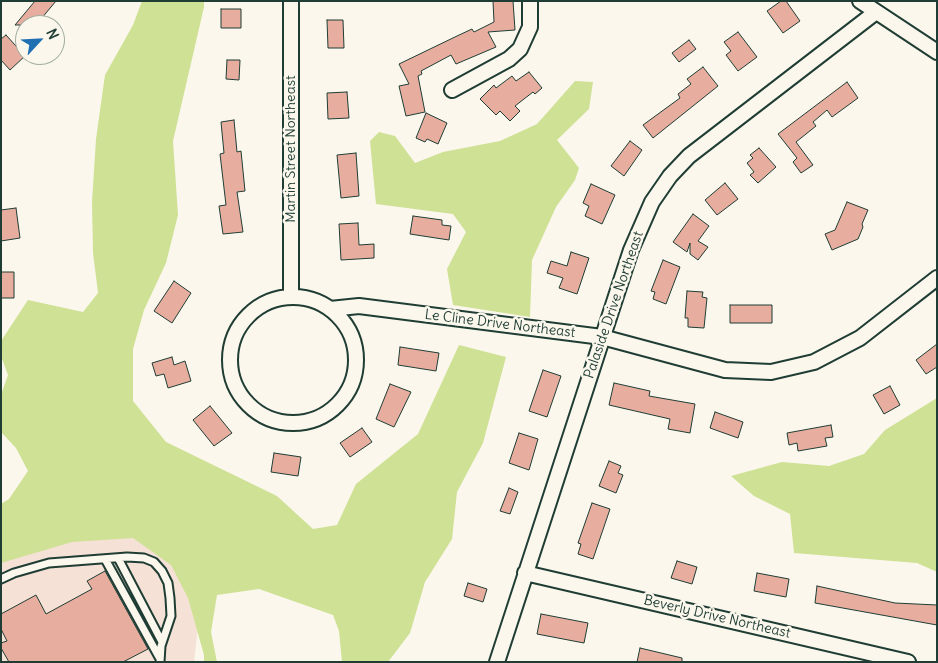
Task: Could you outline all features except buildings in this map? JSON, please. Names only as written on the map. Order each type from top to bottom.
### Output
[{"type":"street","name":"Martin Street Northeast","points":[[291,1],[291,297]]},
{"type":"street","points":[[452,90],[509,59],[520,49],[530,27],[530,1]]},
{"type":"street","points":[[862,2],[937,52]]},
{"type":"street","name":"Palaside Drive Northeast","points":[[497,662],[631,250],[652,202],[670,176],[689,156],[747,109],[876,12]]},
{"type":"street","name":"Le Cline Drive Northeast","points":[[330,309],[359,306],[602,337],[725,370],[771,372],[814,362],[860,338],[937,278]]},
{"type":"street","points":[[291,297],[318,302],[330,309],[350,331],[355,345],[355,375],[350,389],[331,411],[304,423],[275,421],[250,406],[240,394],[231,371],[231,351],[234,339],[247,318],[266,303],[291,297]]},
{"type":"street","name":"Beverly Drive Northeast","points":[[525,573],[908,662]]},
{"type":"lane","points":[[106,558],[160,659]]},
{"type":"lane","points":[[1,579],[14,572],[49,562],[106,558],[144,558],[154,562],[162,571],[168,583],[171,616],[162,642],[160,659]]},
{"type":"lane","points":[[118,558],[162,642]]},
{"type":"shaded area","points":[[144,526],[202,591],[194,662],[1,662],[1,548]]},
{"type":"green space","points":[[142,1],[204,1],[173,141],[178,215],[166,263],[144,310],[133,349],[133,401],[166,442],[277,496],[313,529],[337,525],[356,484],[418,434],[459,345],[506,357],[483,443],[457,492],[452,539],[425,582],[410,633],[388,662],[342,662],[339,631],[333,615],[259,589],[217,595],[211,632],[217,662],[204,662],[204,655],[188,598],[171,565],[133,538],[72,542],[1,563],[1,504],[9,499],[28,471],[16,448],[1,432],[1,395],[8,375],[1,356],[1,341],[28,300],[83,312],[98,293],[93,253],[92,202],[96,139],[105,75],[133,25]]},
{"type":"green space","points":[[575,81],[593,82],[589,109],[557,140],[579,168],[575,180],[556,207],[532,260],[530,317],[453,305],[447,269],[466,232],[453,214],[376,204],[370,141],[379,132],[395,136],[415,163],[443,152],[500,141],[537,124]]},
{"type":"green space","points":[[937,398],[937,572],[917,563],[794,553],[790,514],[754,496],[731,476],[782,462],[829,466],[864,454],[885,430]]}]
